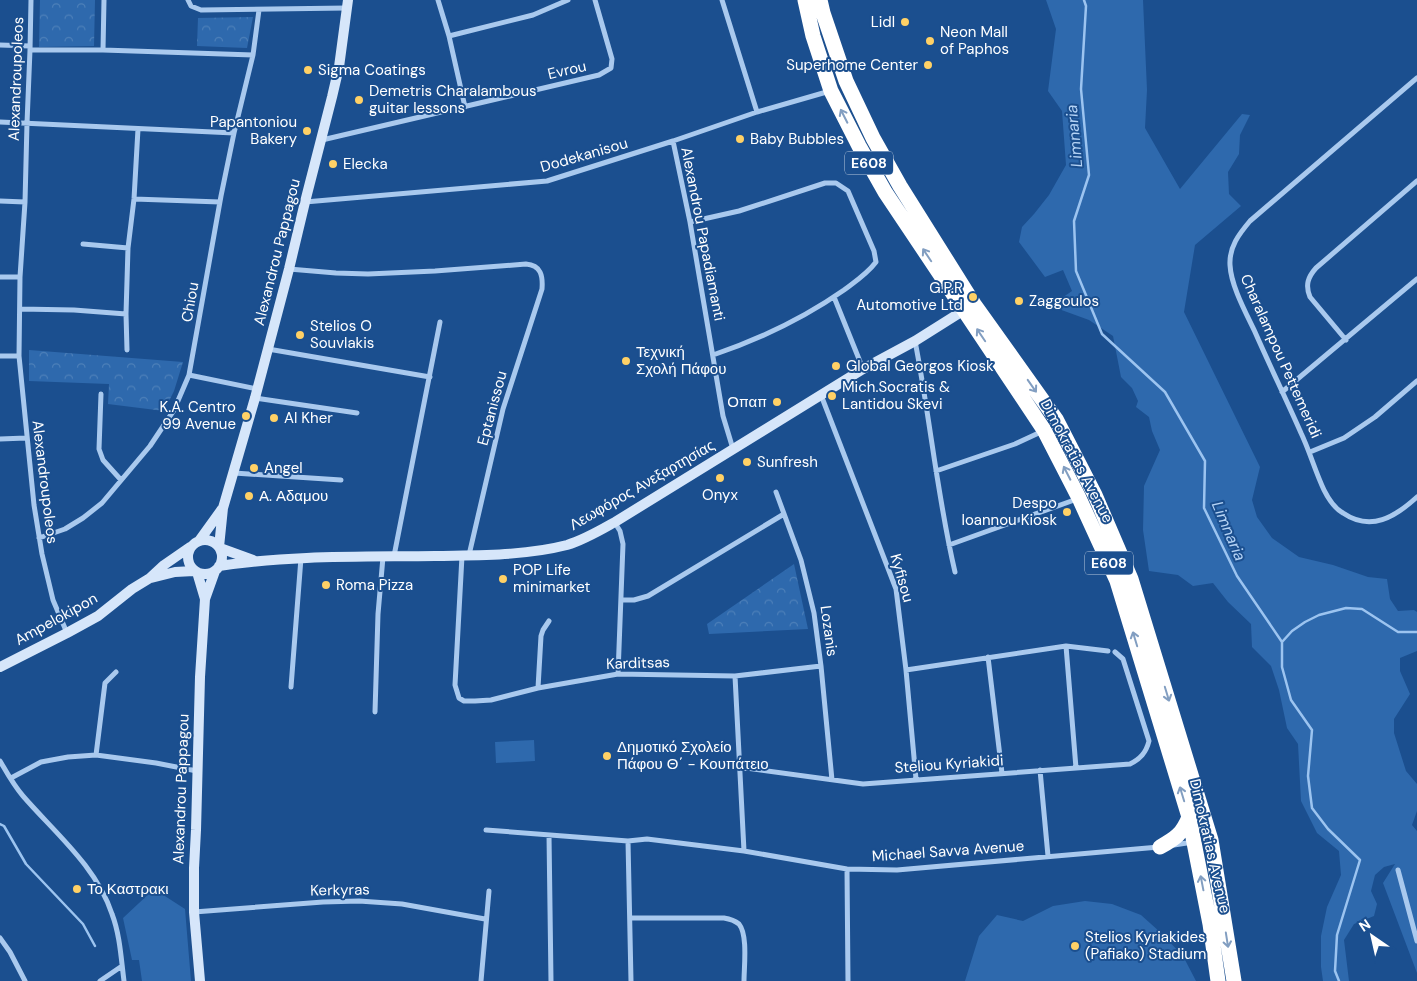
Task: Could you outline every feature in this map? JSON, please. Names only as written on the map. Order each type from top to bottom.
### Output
[{"type":"highway","name":"Dimokratias Avenue","points":[[805,0],[813,36],[831,91],[859,146],[885,192],[969,307],[1056,420],[1095,495],[1132,579],[1211,840],[1234,981]]},
{"type":"highway","name":"Dimokratias Avenue","points":[[820,0],[846,81],[873,138],[969,307],[1044,430],[1079,498],[1118,581],[1189,817],[1210,924],[1218,981]]},
{"type":"highway","points":[[1160,847],[1181,834],[1189,817]]},
{"type":"street","name":"Alexandroupoleos","points":[[31,0],[18,356],[34,504],[46,576],[67,633]]},
{"type":"street","points":[[103,50],[104,0]]},
{"type":"street","points":[[188,0],[191,6],[201,10],[259,10],[347,4]]},
{"type":"street","points":[[438,0],[465,107]]},
{"type":"street","points":[[448,36],[533,15],[568,0]]},
{"type":"street","name":"Evrou","points":[[322,140],[600,76],[610,68],[612,59],[595,0]]},
{"type":"street","points":[[722,0],[757,112]]},
{"type":"street","name":"Alexandrou Pappagou","points":[[219,548],[223,508],[256,394],[322,140],[339,67],[347,4]]},
{"type":"street","name":"Chiou","points":[[40,538],[65,529],[102,503],[150,446],[172,414],[189,375],[220,202],[253,55],[259,10]]},
{"type":"street","points":[[0,45],[30,48],[253,55]]},
{"type":"street","name":"Charalampou Pettemeridi","points":[[1417,78],[1250,221],[1232,246],[1230,262],[1230,272],[1234,284],[1310,452],[1324,490],[1331,502],[1341,513],[1353,519],[1368,522],[1386,519],[1407,506],[1417,497]]},
{"type":"street","name":"Dodekanisou","points":[[305,202],[547,181],[757,112],[831,91]]},
{"type":"street","points":[[0,122],[234,133]]},
{"type":"street","points":[[127,350],[128,248],[134,199],[138,128]]},
{"type":"street","name":"Alexandrou Papadiamanti","points":[[673,141],[690,222],[723,416],[733,449]]},
{"type":"street","points":[[1346,340],[1310,297],[1307,283],[1310,274],[1417,181]]},
{"type":"street","points":[[690,222],[739,212],[825,183],[836,183],[848,191],[874,251],[876,262],[868,273],[834,297],[792,322],[750,342],[713,355]]},
{"type":"street","points":[[134,199],[220,202]]},
{"type":"street","points":[[0,201],[25,202]]},
{"type":"street","points":[[83,244],[128,248]]},
{"type":"street","name":"Eptanissou","points":[[289,269],[368,274],[526,264],[532,264],[539,269],[542,277],[542,289],[503,409],[466,555],[455,686],[459,698]]},
{"type":"street","points":[[0,277],[20,277]]},
{"type":"street","points":[[1282,392],[1417,279]]},
{"type":"street","points":[[834,297],[863,369]]},
{"type":"street","name":"Λεωφόρος Ανεξαρτησίας","points":[[217,568],[256,561],[301,557],[523,553],[568,544],[588,537],[615,522],[863,369],[915,341],[969,307]]},
{"type":"street","points":[[20,308],[126,314]]},
{"type":"street","points":[[394,556],[440,322]]},
{"type":"street","points":[[915,341],[955,572]]},
{"type":"street","points":[[268,349],[430,377]]},
{"type":"street","points":[[0,356],[18,356]]},
{"type":"street","points":[[189,375],[256,394],[356,413]]},
{"type":"street","points":[[1310,452],[1344,438],[1374,417],[1417,381]]},
{"type":"street","points":[[101,394],[101,454],[121,480]]},
{"type":"street","name":"Kyfisou","points":[[821,395],[896,589],[916,779]]},
{"type":"street","points":[[936,471],[1015,444],[1044,430]]},
{"type":"street","points":[[0,440],[26,438]]},
{"type":"street","points":[[233,473],[341,480]]},
{"type":"street","name":"Lozanis","points":[[776,492],[801,560],[814,613],[832,780]]},
{"type":"street","points":[[949,545],[1079,498]]},
{"type":"street","name":"Alexandrou Pappagou","points":[[194,544],[223,508]]},
{"type":"street","points":[[621,600],[634,600],[648,596],[784,514]]},
{"type":"street","points":[[615,522],[624,544],[618,674]]},
{"type":"street","points":[[205,540],[212,541],[219,548],[222,556],[217,568],[206,574],[195,571],[188,562],[188,552],[194,544],[205,540]]},
{"type":"street","name":"Ampelokipon","points":[[0,667],[98,616],[194,544]]},
{"type":"street","name":"Λεωφόρος Ανεξαρτησίας","points":[[219,548],[256,561]]},
{"type":"street","points":[[375,712],[378,614],[383,556]]},
{"type":"street","points":[[291,687],[301,557]]},
{"type":"street","name":"Alexandrou Pappagou","points":[[200,981],[194,912],[194,868],[200,677],[205,599],[217,568]]},
{"type":"street","name":"Alexandrou Pappagou","points":[[195,571],[205,599]]},
{"type":"street","name":"Ampelokipon","points":[[150,578],[175,572],[195,571]]},
{"type":"street","points":[[538,688],[540,636],[549,621]]},
{"type":"street","points":[[906,670],[1066,646],[1076,768]]},
{"type":"street","name":"Steliou Kyriakidi","points":[[739,767],[863,784],[1130,764],[1136,761],[1147,749],[1149,741],[1123,659],[1111,652],[1066,646]]},
{"type":"street","points":[[988,657],[1002,773]]},
{"type":"street","name":"Karditsas","points":[[459,698],[469,702],[491,700],[538,688],[618,674],[735,676],[821,666]]},
{"type":"street","points":[[96,755],[105,683],[116,672]]},
{"type":"street","points":[[735,676],[744,852]]},
{"type":"street","points":[[11,778],[41,762],[68,757],[96,755],[197,771]]},
{"type":"street","points":[[0,761],[22,795],[81,859],[95,878],[112,913],[119,941],[124,981]]},
{"type":"street","points":[[1040,770],[1048,856]]},
{"type":"street","name":"Michael Savva Avenue","points":[[486,830],[628,841],[646,839],[744,852],[847,869],[897,870],[1160,847],[1211,840]]},
{"type":"street","points":[[549,835],[551,981]]},
{"type":"street","points":[[628,841],[631,981]]},
{"type":"street","points":[[847,869],[848,981]]},
{"type":"street","points":[[1398,870],[1417,941]]},
{"type":"street","points":[[481,981],[485,919],[489,891]]},
{"type":"street","name":"Kerkyras","points":[[194,912],[359,901],[402,904],[485,919]]},
{"type":"street","points":[[630,918],[724,918],[734,920],[740,925],[744,938],[744,981]]},
{"type":"street","points":[[0,938],[10,952],[25,981]]},
{"type":"street","points":[[100,981],[122,966]]},
{"type":"green space","points":[[40,0],[95,0],[94,46],[39,47]]},
{"type":"green space","points":[[1046,0],[1143,0],[1147,90],[1145,128],[1180,189],[1242,114],[1250,115],[1240,135],[1239,154],[1228,172],[1229,194],[1241,206],[1195,245],[1184,312],[1260,467],[1252,500],[1257,517],[1272,538],[1299,557],[1333,565],[1368,577],[1387,579],[1390,599],[1398,611],[1414,610],[1417,612],[1417,651],[1400,658],[1400,671],[1410,694],[1394,719],[1394,733],[1406,771],[1417,784],[1417,811],[1412,825],[1417,831],[1417,973],[1383,883],[1395,864],[1384,867],[1375,875],[1371,891],[1377,904],[1374,916],[1354,924],[1344,940],[1349,981],[1323,981],[1321,936],[1327,907],[1341,875],[1339,851],[1317,833],[1301,801],[1298,744],[1287,728],[1279,690],[1271,666],[1252,647],[1251,624],[1228,602],[1213,583],[1193,586],[1178,575],[1149,571],[1143,530],[1144,486],[1160,450],[1152,431],[1149,417],[1136,407],[1138,401],[1132,388],[1121,377],[1113,336],[1089,320],[1056,308],[1056,302],[1072,291],[1063,270],[1045,277],[1019,242],[1022,227],[1049,195],[1066,165],[1062,111],[1048,91],[1056,29]]},
{"type":"green space","points":[[253,17],[247,48],[197,46],[198,18]]},
{"type":"green space","points":[[29,350],[183,362],[174,391],[164,411],[108,404],[109,384],[29,381]]},
{"type":"green space","points":[[794,564],[808,629],[709,634],[707,624]]},
{"type":"green space","points":[[534,740],[535,761],[496,763],[495,742]]},
{"type":"green space","points":[[154,889],[185,909],[191,981],[142,981],[139,960],[132,960],[123,918]]},
{"type":"green space","name":"Stelios Kyriakides (Pafiako) Stadium","points":[[1085,901],[1112,904],[1141,915],[1183,956],[1196,981],[965,981],[979,936],[997,915],[1023,921],[1053,906]]},
{"type":"waterway","name":"Limnaria","points":[[1084,0],[1086,6],[1081,89],[1089,175],[1074,221],[1076,271],[1102,334],[1165,392],[1205,461],[1204,508],[1237,576],[1282,642],[1282,667],[1291,700],[1312,730],[1308,776],[1312,808],[1328,829],[1360,860],[1337,935],[1335,971],[1339,981]]},
{"type":"waterway","points":[[1282,642],[1292,631],[1305,622],[1319,615],[1346,608],[1362,609],[1398,632],[1417,632]]},
{"type":"waterway","points":[[0,824],[4,826],[26,864],[83,924],[95,946]]},
{"type":"place","name":"Lidl","points":[[905,22]]},
{"type":"place","name":"Neon Mall of Paphos","points":[[930,41]]},
{"type":"place","name":"Superhome Center","points":[[928,65]]},
{"type":"place","name":"Sigma Coatings","points":[[308,70]]},
{"type":"place","name":"Demetris Charalambous guitar lessons","points":[[359,100]]},
{"type":"place","name":"Papantoniou Bakery","points":[[307,131]]},
{"type":"place","name":"Baby Bubbles","points":[[740,139]]},
{"type":"place","name":"Elecka","points":[[333,164]]},
{"type":"place","name":"G.P.R Automotive Ltd","points":[[973,297]]},
{"type":"place","name":"Zaggoulos","points":[[1019,301]]},
{"type":"place","name":"Stelios O Souvlakis","points":[[300,335]]},
{"type":"place","name":"Τεχνική Σχολή Πάφου","points":[[626,361]]},
{"type":"place","name":"Global Georgos Kiosk","points":[[836,366]]},
{"type":"place","name":"Mich.Socratis & Lantidou Skevi","points":[[832,396]]},
{"type":"place","name":"Οπαπ","points":[[777,402]]},
{"type":"place","name":"K.A. Centro 99 Avenue","points":[[246,416]]},
{"type":"place","name":"Al Kher","points":[[274,418]]},
{"type":"place","name":"Sunfresh","points":[[747,462]]},
{"type":"place","name":"Angel","points":[[254,468]]},
{"type":"place","name":"Onyx","points":[[720,478]]},
{"type":"place","name":"Α. Αδαμου","points":[[249,496]]},
{"type":"place","name":"Despo Ioannou Kiosk","points":[[1067,512]]},
{"type":"place","name":"POP Life minimarket","points":[[503,579]]},
{"type":"place","name":"Roma Pizza","points":[[326,585]]},
{"type":"place","name":"Δημοτικό Σχολείο Πάφου Θ΄ - Κουπάτειο","points":[[607,756]]},
{"type":"place","name":"Το Καστρακι","points":[[77,889]]},
{"type":"place","name":"Stelios Kyriakides (Pafiako) Stadium","points":[[1075,946]]}]
